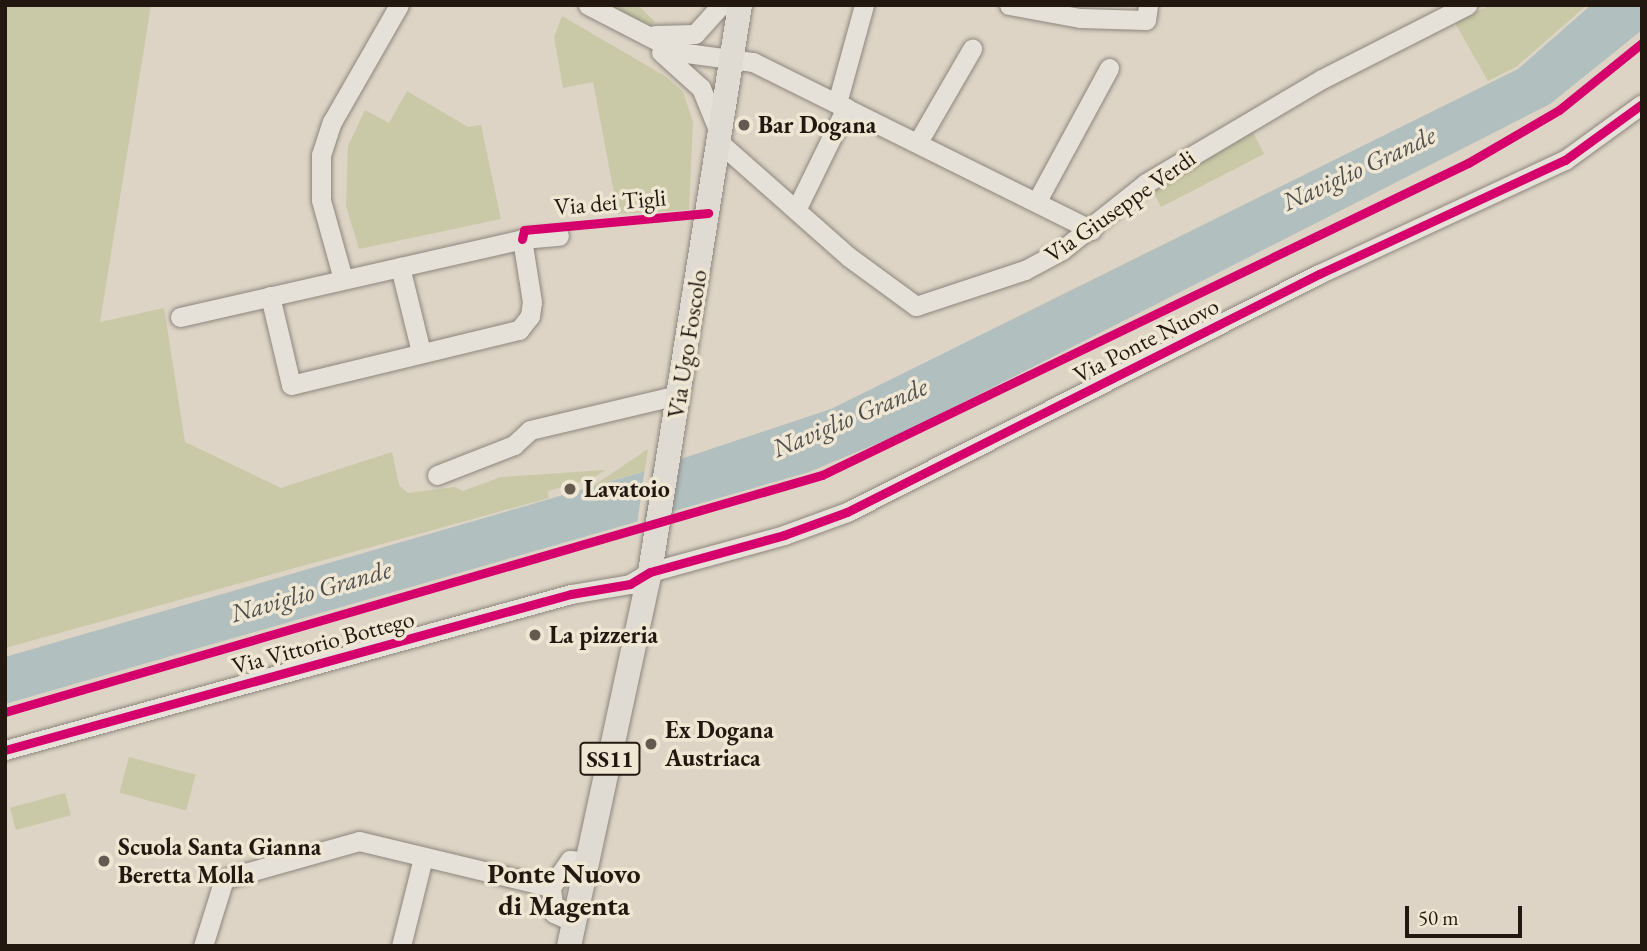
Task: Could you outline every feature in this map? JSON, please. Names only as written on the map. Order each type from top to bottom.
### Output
[{"type":"main road","name":"SS11","points":[[720,141],[740,5]]},
{"type":"main road","name":"Via Ugo Foscolo","points":[[652,560],[720,141]]},
{"type":"main road","name":"SS11","points":[[572,934],[652,560]]},
{"type":"street","points":[[343,279],[321,201],[321,155],[344,100],[400,5]]},
{"type":"street","points":[[638,34],[677,38],[695,34],[721,5]]},
{"type":"street","points":[[796,210],[841,106],[864,5]]},
{"type":"street","name":"Via Giuseppe Verdi","points":[[720,141],[796,210],[916,306],[1025,270],[1092,230],[1146,183],[1322,79],[1466,5]]},
{"type":"street","points":[[1021,6],[1080,18],[1147,13]]},
{"type":"street","points":[[595,7],[638,34],[685,69],[701,88],[720,141]]},
{"type":"street","points":[[638,34],[679,52],[753,62],[1038,199],[1092,230]]},
{"type":"street","points":[[695,34],[732,59]]},
{"type":"street","points":[[918,142],[972,49]]},
{"type":"street","points":[[1038,199],[1109,68]]},
{"type":"street","name":"Via Ponte Nuovo","points":[[652,560],[784,536],[847,512],[1319,274],[1565,160],[1642,104]]},
{"type":"street","name":"Via dei Tigli","points":[[180,317],[522,239],[559,236]]},
{"type":"street","points":[[270,296],[291,385],[526,324],[532,302],[522,239]]},
{"type":"street","points":[[400,267],[421,352]]},
{"type":"street","points":[[437,475],[514,445],[530,430],[678,395]]},
{"type":"street","name":"Via Vittorio Bottego","points":[[5,750],[571,594],[630,584],[652,560]]},
{"type":"street","points":[[203,946],[224,879],[359,841],[551,887]]},
{"type":"street","points":[[401,946],[423,858]]},
{"type":"street","points":[[572,934],[554,913],[551,887],[570,860],[588,862]]},
{"type":"green space","points":[[5,5],[151,5],[100,322],[164,308],[185,442],[281,488],[392,452],[399,485],[408,493],[455,487],[463,491],[501,477],[606,470],[591,479],[548,491],[549,498],[5,648]]},
{"type":"green space","points":[[608,5],[638,5],[655,22],[648,27]]},
{"type":"green space","points":[[1490,5],[1587,5],[1516,67],[1488,81],[1455,23]]},
{"type":"green space","points":[[562,16],[665,76],[683,92],[693,122],[689,210],[618,214],[593,82],[563,88],[554,37]]},
{"type":"green space","points":[[407,91],[468,127],[481,125],[501,219],[359,249],[346,206],[348,146],[365,110],[389,123]]},
{"type":"green space","points":[[1251,128],[1264,154],[1161,207],[1152,190]]},
{"type":"green space","points":[[648,449],[645,471],[593,486]]},
{"type":"green space","points":[[129,757],[196,775],[186,811],[119,793]]},
{"type":"green space","points":[[65,793],[71,815],[16,830],[10,808]]},
{"type":"water","name":"Naviglio Grande","points":[[1591,5],[1642,5],[1642,30],[1550,104],[905,432],[809,472],[5,704],[5,657],[639,473],[831,409],[1518,69]]},
{"type":"pier","points":[[653,465],[644,523],[637,525],[645,467]]},
{"type":"cycle path","points":[[5,712],[822,475],[1468,163],[1559,110],[1642,43]]},
{"type":"cycle path","points":[[5,750],[571,594],[630,584],[650,572],[784,535],[847,512],[1319,274],[1565,160],[1642,104]]},
{"type":"cycle path","points":[[522,239],[524,230],[708,213]]},
{"type":"place","name":"Bar Dogana","points":[[744,125]]},
{"type":"place","name":"Lavatoio","points":[[570,489]]},
{"type":"place","name":"La pizzeria","points":[[535,635]]},
{"type":"place","name":"Ex Dogana Austriaca","points":[[651,744]]},
{"type":"place","name":"Scuola Santa Gianna Beretta Molla","points":[[104,861]]},
{"type":"district","name":"Ponte Nuovo di Magenta","points":[[564,889]]}]
